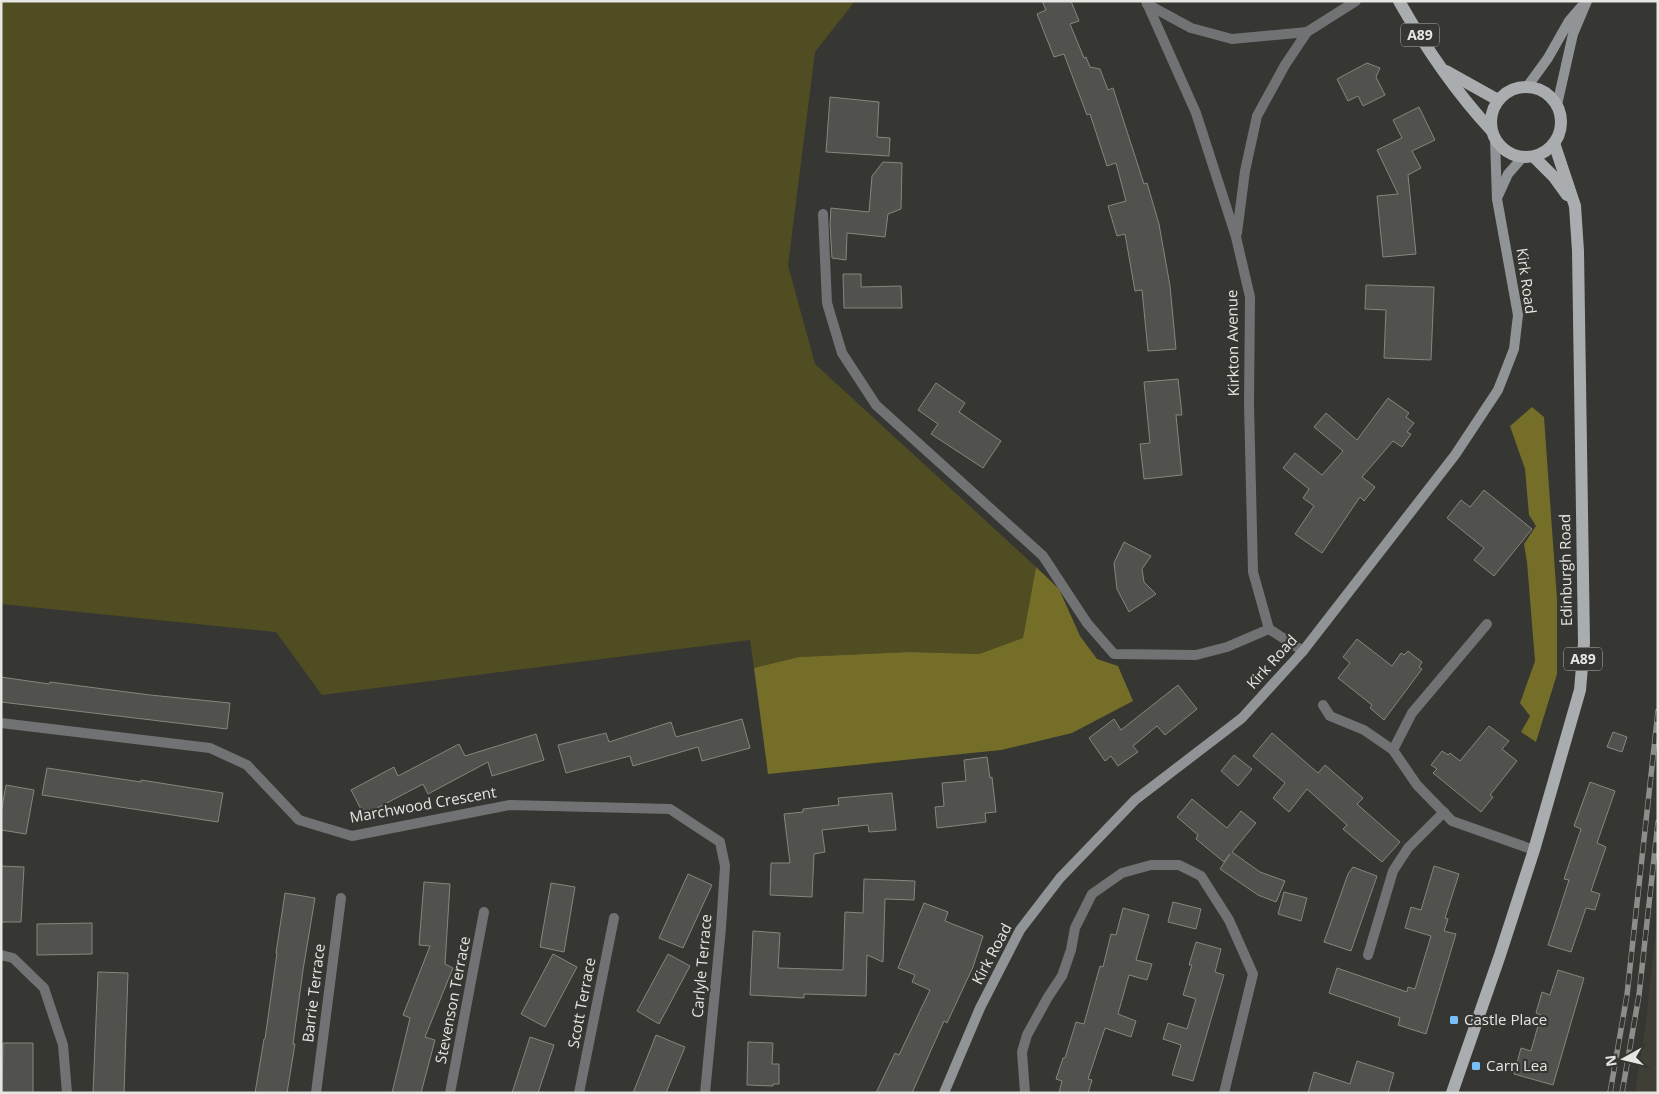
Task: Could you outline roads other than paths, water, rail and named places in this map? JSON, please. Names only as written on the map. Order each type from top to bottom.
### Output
[{"type":"main road","name":"A89","points":[[1399,1],[1410,21],[1442,68],[1502,148],[1510,154],[1528,157],[1554,177],[1575,206]]},
{"type":"main road","points":[[1527,87],[1548,58],[1569,21],[1586,1]]},
{"type":"main road","points":[[1557,105],[1573,34],[1586,1]]},
{"type":"main road","name":"A89","points":[[1442,68],[1498,100]]},
{"type":"main road","points":[[1493,135],[1490,119],[1493,109],[1498,100],[1511,90],[1527,87],[1543,91],[1551,97],[1561,115],[1561,125],[1554,144],[1545,152],[1528,157],[1508,174],[1496,199]]},
{"type":"main road","name":"Kirk Road","points":[[944,1093],[980,1008],[1020,930],[1060,878],[1135,800],[1242,718],[1303,651],[1454,455],[1498,390],[1514,349],[1518,314],[1496,199],[1493,135]]},
{"type":"main road","name":"Edinburgh Road","points":[[1452,1093],[1500,956],[1534,850],[1580,690],[1584,643],[1578,251],[1575,206],[1554,144]]},
{"type":"street","points":[[1236,237],[1245,171],[1257,116],[1285,65],[1307,32],[1356,1]]},
{"type":"street","points":[[1146,2],[1191,28],[1232,39],[1307,32]]},
{"type":"street","name":"Kirkton Avenue","points":[[1146,2],[1196,113],[1236,237],[1250,297],[1249,404],[1253,572],[1269,629]]},
{"type":"street","points":[[823,214],[827,303],[842,354],[876,405],[1043,556],[1087,623],[1114,654],[1196,655],[1227,647],[1269,629],[1303,651]]},
{"type":"street","points":[[1394,750],[1412,713],[1487,624]]},
{"type":"street","points":[[1323,705],[1330,716],[1364,730],[1394,750],[1417,785],[1452,821],[1534,850]]},
{"type":"street","name":"Marchwood Crescent","points":[[1,723],[210,748],[247,765],[299,820],[352,836],[500,807],[519,806],[670,809],[720,842]]},
{"type":"street","points":[[1368,956],[1393,871],[1408,848],[1444,812]]},
{"type":"street","name":"Carlyle Terrace","points":[[704,1093],[721,928],[724,866],[720,842]]},
{"type":"street","points":[[1025,1093],[1022,1052],[1027,1034],[1062,976],[1071,950],[1075,928],[1092,894],[1122,873],[1151,865],[1179,865],[1201,876],[1230,920],[1253,974],[1224,1093]]},
{"type":"street","name":"Barrie Terrace","points":[[316,1093],[341,898]]},
{"type":"street","name":"Stevenson Terrace","points":[[450,1093],[484,912]]},
{"type":"street","name":"Scott Terrace","points":[[579,1093],[614,918]]},
{"type":"street","points":[[1,955],[14,958],[44,988],[63,1045],[67,1093]]},
{"type":"railway","points":[[1610,1093],[1627,995],[1658,711]]},
{"type":"railway","points":[[1622,1093],[1639,995],[1658,822]]},
{"type":"place","name":"Castle Place","points":[[1454,1020]]},
{"type":"place","name":"Carn Lea","points":[[1476,1066]]}]
